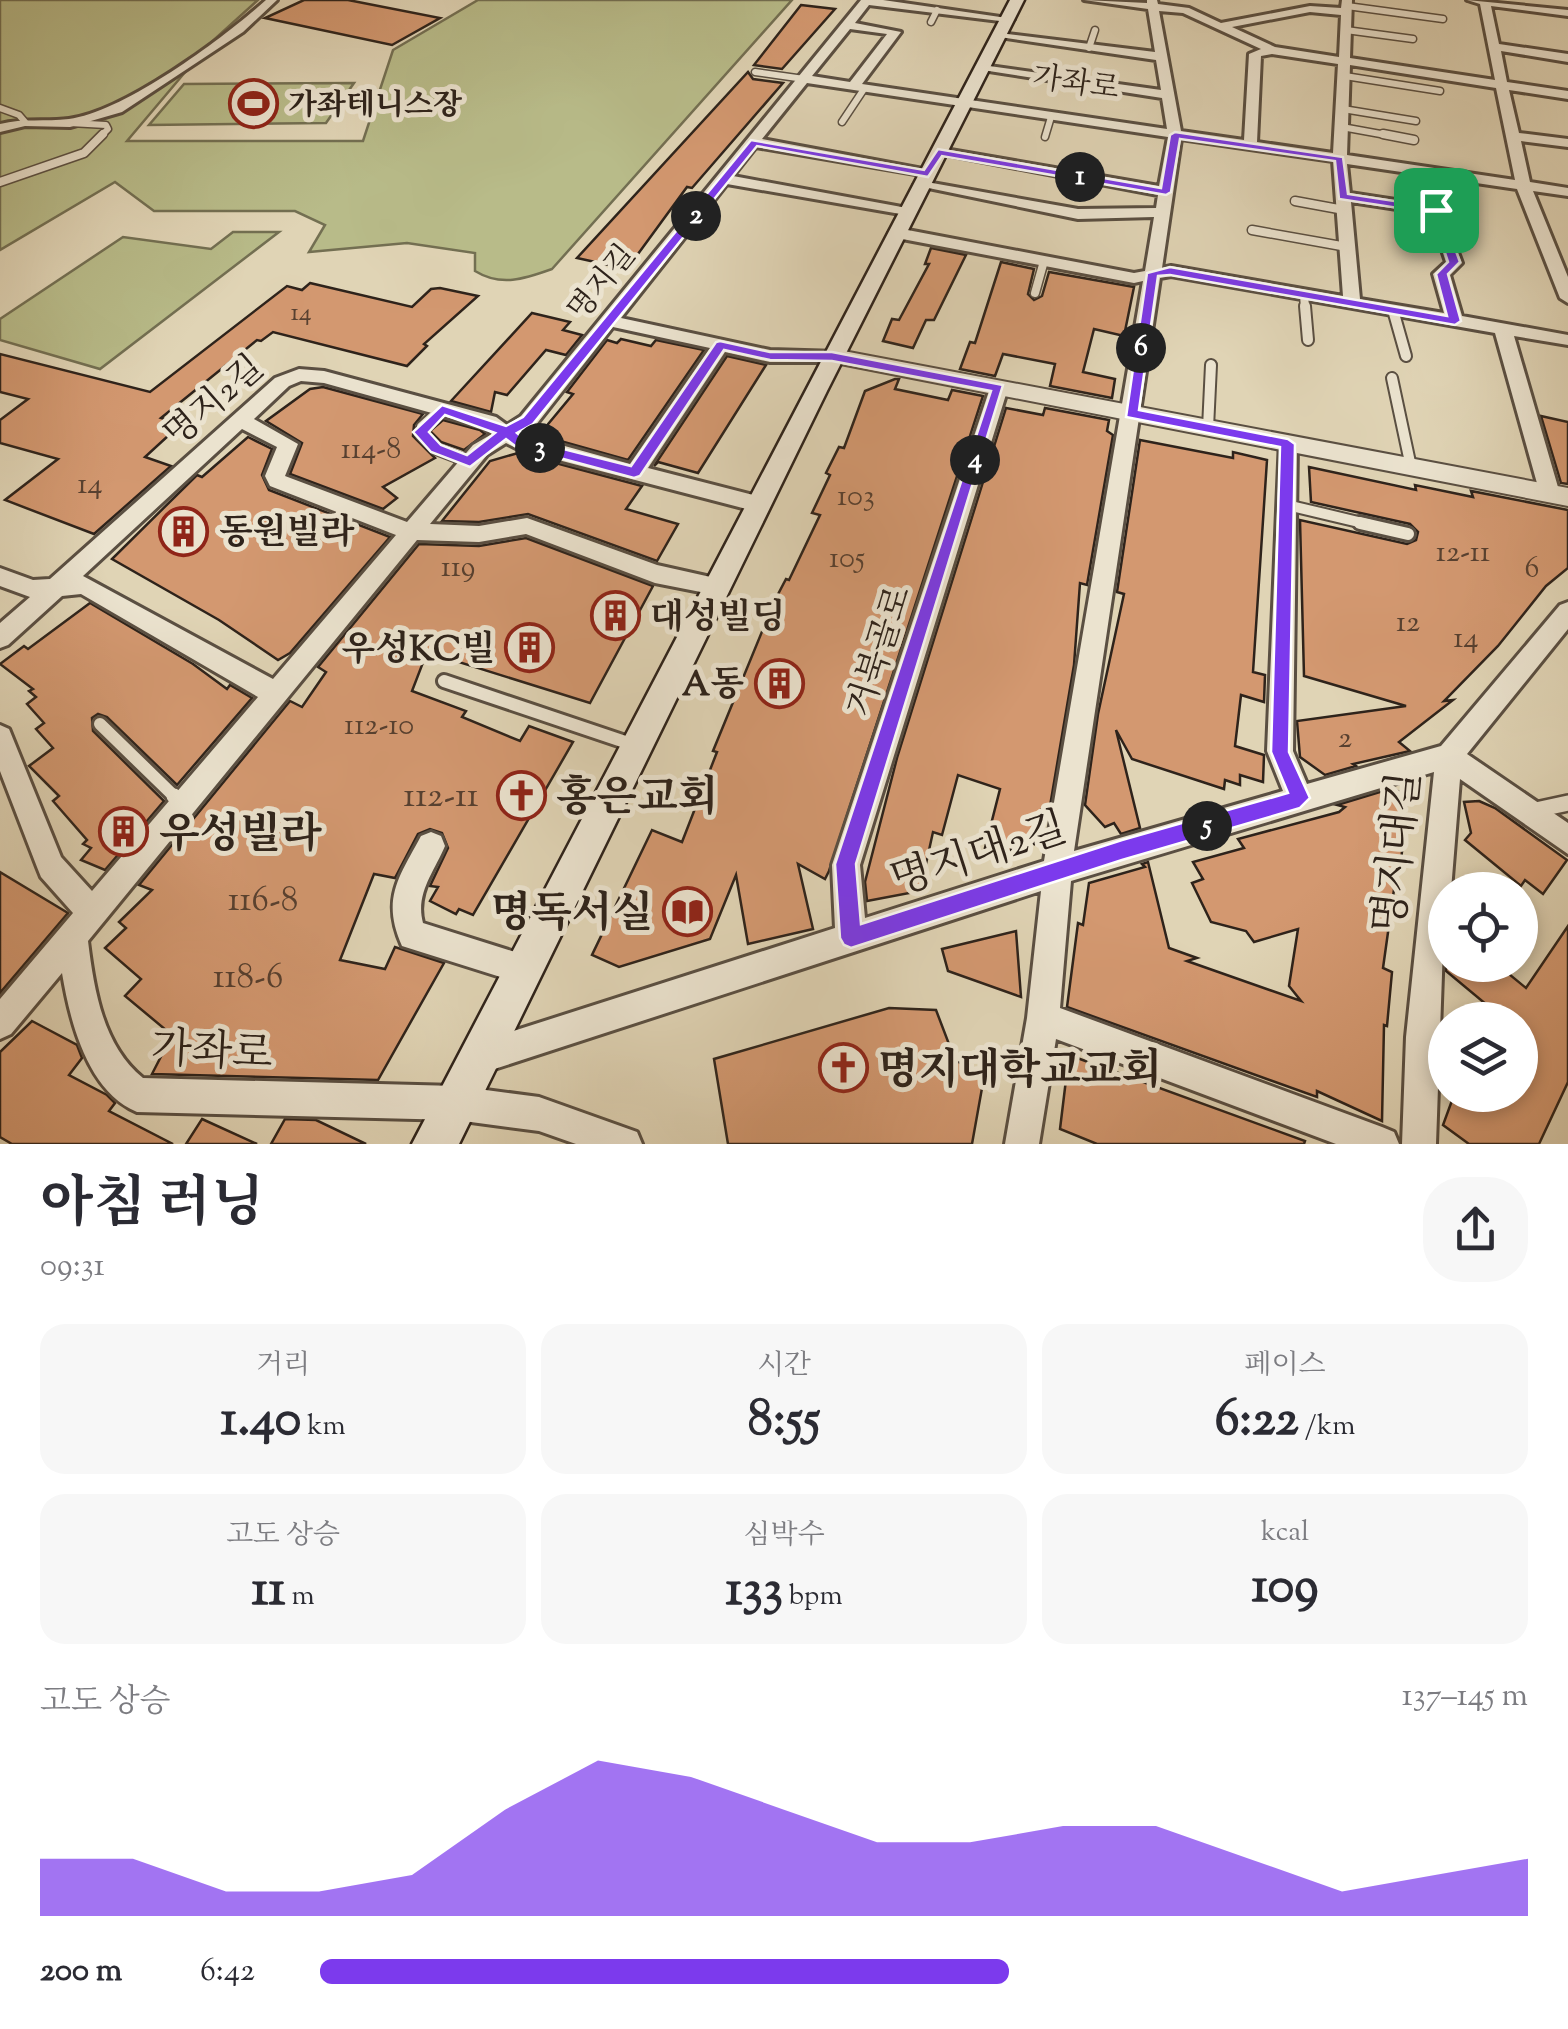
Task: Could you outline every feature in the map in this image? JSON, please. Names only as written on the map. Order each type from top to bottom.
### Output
[{"type":"main road","name":"가좌로","points":[[435,1144],[832,356],[1017,0]]},
{"type":"street","points":[[0,128],[25,122],[70,123],[117,109],[180,72],[239,30],[272,0]]},
{"type":"street","points":[[1089,0],[1185,10],[1272,50],[1568,95]]},
{"type":"street","points":[[1468,0],[1568,13]]},
{"type":"street","name":"가좌로","points":[[867,1],[937,10],[1090,48],[1164,57]]},
{"type":"street","name":"명지길","points":[[0,1023],[483,446],[528,421],[867,1]]},
{"type":"street","points":[[1484,1],[1523,185],[1559,262],[1568,298]]},
{"type":"street","points":[[1022,1144],[1043,1018],[1057,871],[1175,135],[1154,4]]},
{"type":"street","points":[[1221,26],[1317,5],[1346,6],[1340,159],[1352,303]]},
{"type":"street","points":[[848,25],[895,32],[858,88]]},
{"type":"street","points":[[1495,47],[1568,58]]},
{"type":"street","points":[[1250,146],[1254,54],[1272,50]]},
{"type":"street","name":"가좌로","points":[[982,68],[1169,95]]},
{"type":"street","points":[[804,80],[1568,192]]},
{"type":"street","points":[[1514,136],[1568,143]]},
{"type":"street","points":[[754,142],[1078,214],[1163,212]]},
{"type":"street","points":[[938,152],[1166,192]]},
{"type":"street","points":[[725,179],[907,213]]},
{"type":"street","points":[[1343,203],[1436,210],[1454,262],[1442,274],[1455,321]]},
{"type":"street","points":[[896,233],[1134,278],[1170,271],[1568,340]]},
{"type":"street","points":[[612,321],[770,356],[832,356],[1559,495],[1503,329]]},
{"type":"street","points":[[634,472],[720,345]]},
{"type":"street","name":"명지2길","points":[[0,638],[282,382],[303,374],[489,422],[506,432]]},
{"type":"street","name":"거북골로","points":[[851,938],[846,864],[998,388]]},
{"type":"street","points":[[242,421],[288,444],[275,476],[278,481],[411,532],[479,534],[527,526],[655,574],[716,586]]},
{"type":"street","points":[[506,432],[520,443],[758,504]]},
{"type":"street","points":[[1288,444],[1280,752],[1300,798]]},
{"type":"street","points":[[0,578],[33,589],[84,584],[276,694]]},
{"type":"street","name":"명지대길","points":[[1419,1144],[1422,1037],[1449,756],[1568,612]]},
{"type":"street","points":[[0,737],[51,868],[82,926]]},
{"type":"street","points":[[1449,756],[1568,840]]},
{"type":"street","name":"명지대2길","points":[[478,1058],[1057,871],[1449,756]]},
{"type":"street","points":[[431,846],[404,900],[411,931],[418,937],[523,969]]},
{"type":"street","name":"가좌로","points":[[82,926],[79,991],[106,1060],[116,1076],[137,1095],[456,1103]]},
{"type":"street","points":[[1043,1018],[1382,1144]]},
{"type":"street","points":[[456,1103],[539,1114],[625,1144]]},
{"type":"lane","points":[[1346,6],[1443,19]]},
{"type":"lane","points":[[930,22],[937,10]]},
{"type":"lane","name":"가좌로","points":[[1090,48],[1094,30]]},
{"type":"lane","points":[[1346,30],[1413,39]]},
{"type":"lane","points":[[754,72],[804,80]]},
{"type":"lane","points":[[1345,76],[1440,91]]},
{"type":"lane","points":[[842,122],[858,88]]},
{"type":"lane","points":[[0,108],[19,115],[25,122]]},
{"type":"lane","points":[[1343,109],[1416,121]]},
{"type":"lane","points":[[1045,137],[1050,118]]},
{"type":"lane","points":[[0,182],[84,153],[108,130],[106,125],[70,123]]},
{"type":"lane","points":[[1342,127],[1414,140]]},
{"type":"lane","points":[[1296,201],[1343,203]]},
{"type":"lane","points":[[1252,230],[1347,247]]},
{"type":"lane","points":[[1035,293],[1044,261]]},
{"type":"lane","points":[[1304,294],[1308,340]]},
{"type":"lane","points":[[1393,310],[1406,356]]},
{"type":"lane","points":[[1208,428],[1211,365]]},
{"type":"lane","points":[[1392,378],[1411,467]]},
{"type":"lane","points":[[442,409],[420,432],[436,449],[470,462]]},
{"type":"lane","points":[[1287,505],[1408,534]]},
{"type":"lane","points":[[444,680],[636,746]]},
{"type":"lane","points":[[100,724],[183,805]]},
{"type":"lane","points":[[1527,812],[1568,803]]},
{"type":"green space","points":[[0,0],[258,0],[208,45],[127,141],[363,141],[393,50],[478,0],[792,0],[552,269],[503,280],[475,271],[475,253],[407,243],[309,252],[325,225],[295,211],[154,211],[115,182],[0,250]]},
{"type":"green space","name":"가좌테니스장","points":[[354,83],[326,123],[149,125],[184,84]]},
{"type":"green space","points":[[233,232],[279,232],[100,369],[0,340],[0,319],[123,237],[211,249]]},
{"type":"building","points":[[304,0],[348,0],[440,18],[392,45],[265,18]]},
{"type":"building","points":[[801,5],[835,9],[782,69],[754,65]]},
{"type":"building","points":[[748,72],[753,79],[783,83],[692,188],[687,187],[627,269],[577,258]]},
{"type":"building","points":[[931,248],[966,255],[934,320],[926,320],[913,348],[883,341],[892,319],[899,320],[929,264],[925,264]]},
{"type":"building","points":[[1001,262],[1034,269],[1028,294],[1034,300],[1042,296],[1049,272],[1134,287],[1124,336],[1094,329],[1083,372],[1115,379],[1112,398],[1050,386],[1055,364],[1003,354],[995,376],[960,369],[970,342],[975,343]]},
{"type":"building","points":[[310,283],[412,307],[431,289],[478,296],[424,344],[427,346],[407,366],[273,332],[257,340],[161,418],[181,424],[145,457],[171,466],[94,534],[5,500],[58,459],[0,443],[0,420],[28,399],[0,392],[0,354],[150,392],[287,286],[302,290]]},
{"type":"building","points":[[532,313],[570,322],[563,330],[582,335],[566,355],[546,350],[507,395],[495,392],[491,412],[451,401]]},
{"type":"building","points":[[621,339],[651,346],[656,340],[704,350],[628,460],[539,435],[573,394],[567,392],[607,340],[617,343]]},
{"type":"building","points":[[727,356],[766,365],[698,473],[658,462],[654,466]]},
{"type":"building","points":[[899,379],[895,389],[948,400],[952,390],[983,396],[829,871],[825,879],[798,864],[813,929],[748,944],[736,875],[710,939],[619,967],[592,955],[652,830],[682,842],[717,752],[713,751],[775,600],[786,579],[789,580],[820,515],[812,513],[830,475],[826,473],[839,447],[844,448],[865,391]]},
{"type":"building","points":[[323,387],[423,414],[414,425],[413,436],[435,458],[383,487],[397,498],[383,509],[290,474],[302,443],[266,421],[310,389]]},
{"type":"building","points":[[1006,408],[1043,415],[1045,408],[1109,420],[1107,431],[1113,435],[1087,585],[1080,583],[1074,665],[1049,812],[1041,810],[1034,844],[1026,841],[1024,850],[1012,845],[1009,856],[985,848],[1000,789],[958,775],[942,835],[933,832],[920,891],[867,901],[865,882],[897,758]]},
{"type":"building","points":[[1541,416],[1568,422],[1568,484],[1561,483]]},
{"type":"building","points":[[443,420],[485,434],[464,450],[441,442],[430,431]]},
{"type":"building","points":[[248,437],[272,449],[262,475],[269,490],[390,537],[290,653],[278,660],[219,620],[112,559],[197,475],[202,477]]},
{"type":"building","points":[[1140,440],[1233,458],[1233,452],[1267,460],[1253,672],[1265,675],[1264,702],[1241,695],[1235,746],[1264,755],[1263,782],[1240,775],[1240,785],[1225,780],[1224,789],[1132,759],[1116,730],[1140,828],[1121,834],[1114,823],[1105,827],[1085,805],[1098,714],[1124,594],[1117,592]]},
{"type":"building","points":[[518,453],[642,486],[626,509],[678,524],[657,561],[528,514],[479,522],[442,521],[490,461]]},
{"type":"building","points":[[1309,467],[1416,490],[1415,485],[1473,497],[1471,491],[1568,510],[1568,568],[1546,586],[1498,646],[1444,701],[1453,700],[1399,742],[1410,751],[1325,775],[1300,757],[1297,721],[1406,706],[1304,676],[1300,520],[1407,544],[1416,540],[1418,532],[1410,524],[1311,502]]},
{"type":"building","points":[[526,538],[653,586],[590,703],[427,652],[412,691],[466,711],[462,717],[520,741],[529,726],[573,742],[473,915],[459,909],[456,914],[430,901],[438,887],[430,886],[448,848],[442,833],[430,829],[418,834],[395,878],[374,874],[340,960],[385,969],[395,947],[444,963],[378,1080],[152,1074],[172,1035],[125,996],[141,979],[105,948],[126,928],[119,922],[152,890],[139,885],[290,701],[302,707],[326,672],[318,667],[419,544],[479,546]]},
{"type":"building","points":[[90,603],[193,664],[227,689],[230,685],[252,698],[177,785],[107,717],[98,714],[92,718],[93,731],[164,801],[105,870],[81,860],[91,848],[83,844],[87,840],[53,801],[59,796],[29,766],[53,748],[36,729],[44,723],[27,704],[36,697],[29,691],[33,689],[0,664],[24,646],[28,649]]},
{"type":"building","points":[[1393,788],[1407,797],[1401,862],[1398,861],[1383,968],[1392,972],[1387,1026],[1384,1025],[1382,1121],[1317,1091],[1317,1097],[1067,1007],[1078,923],[1083,925],[1089,883],[1145,867],[1142,864],[1148,862],[1169,948],[1197,958],[1187,961],[1301,1001],[1289,986],[1298,929],[1254,942],[1246,931],[1211,922],[1192,883],[1203,879],[1193,862],[1244,848],[1238,839],[1339,812],[1345,807],[1337,805]]},
{"type":"building","points":[[1479,801],[1495,808],[1567,860],[1543,894],[1538,890],[1538,872],[1504,872],[1465,840],[1471,833],[1464,802]]},
{"type":"building","points":[[0,872],[68,913],[0,993]]},
{"type":"building","points":[[1568,926],[1568,1082],[1539,1144],[1469,1144],[1443,1125],[1448,1112],[1538,1112],[1538,1002],[1483,1002],[1459,982],[1519,982],[1526,988],[1530,982],[1538,982],[1538,970]]},
{"type":"building","points":[[1016,931],[1021,997],[948,971],[942,949]]},
{"type":"building","name":"명지대학교교회","points":[[889,1008],[936,1010],[955,1060],[984,1077],[972,1144],[728,1144],[714,1059]]},
{"type":"building","points":[[32,1021],[77,1045],[82,1058],[69,1075],[107,1095],[115,1103],[109,1111],[173,1144],[12,1144],[0,1137],[0,1052]]},
{"type":"building","points":[[1069,1055],[1305,1141],[1304,1144],[1097,1144],[1060,1129]]},
{"type":"building","points":[[202,1119],[257,1144],[186,1144]]},
{"type":"building","points":[[285,1119],[316,1120],[366,1144],[271,1144]]},
{"type":"place","name":"가좌테니스장","points":[[253,104]]},
{"type":"place","name":"동원빌라","points":[[184,531]]},
{"type":"place","name":"대성빌딩","points":[[615,616]]},
{"type":"place","name":"우성KC빌","points":[[530,648]]},
{"type":"place","name":"A동","points":[[779,683]]},
{"type":"place","name":"홍은교회","points":[[521,795]]},
{"type":"place","name":"우성빌라","points":[[124,832]]},
{"type":"place","name":"명독서실","points":[[688,911]]},
{"type":"place","name":"명지대학교교회","points":[[843,1068]]},
{"type":"route","points":[[1436,210],[1342,196],[1340,159],[1175,135],[1166,192],[938,152],[928,174],[754,142],[528,421],[506,432],[489,422],[442,409],[420,432],[436,449],[470,462],[483,446],[506,432],[520,443],[634,472],[720,345],[785,358],[832,356],[998,388],[846,864],[851,938],[1122,850],[1300,798],[1280,752],[1288,444],[1131,414],[1152,273],[1170,271],[1455,321],[1442,274],[1454,262],[1436,210]]}]
